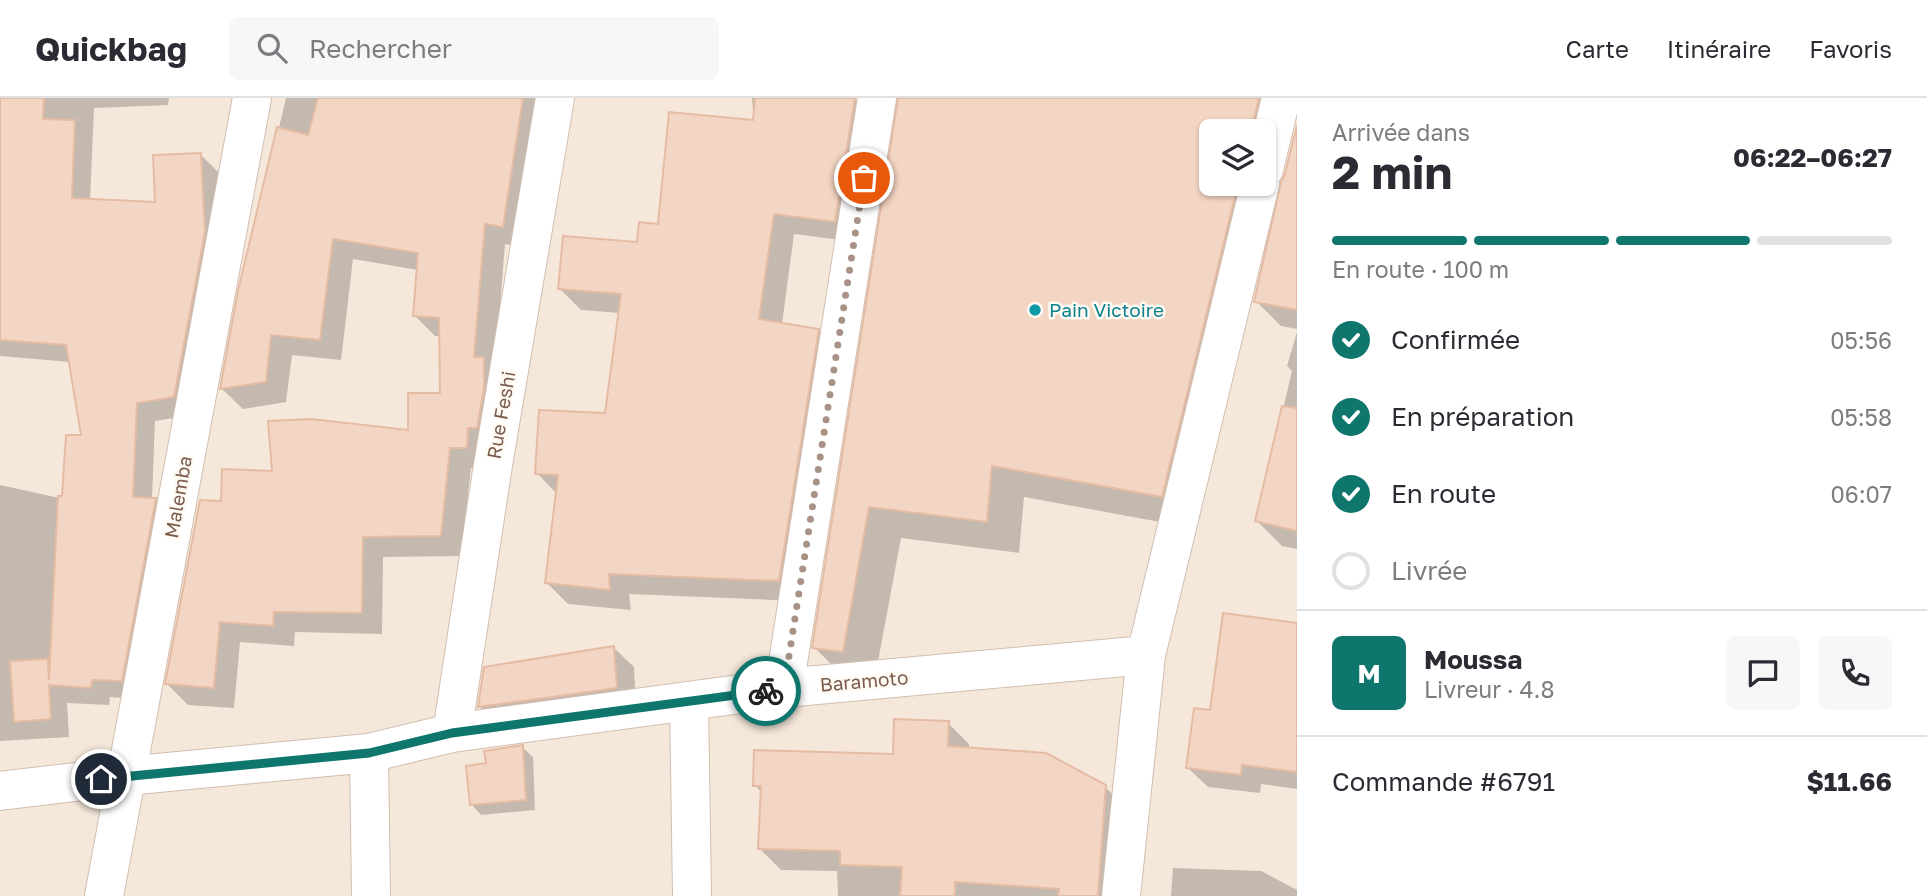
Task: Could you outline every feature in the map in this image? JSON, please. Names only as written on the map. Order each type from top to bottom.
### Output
[{"type":"street","name":"Malemba","points":[[104,896],[252,98]]},
{"type":"street","name":"Rue Feshi","points":[[452,733],[493,465],[555,98]]},
{"type":"street","points":[[784,688],[877,98]]},
{"type":"street","points":[[1275,119],[1280,98]]},
{"type":"street","points":[[1121,896],[1146,655],[1257,196]]},
{"type":"street","name":"Baramoto","points":[[0,791],[369,753],[452,733],[784,688],[1146,655]]},
{"type":"street","points":[[689,701],[692,896]]},
{"type":"street","points":[[369,753],[371,896]]},
{"type":"shaded area","points":[[0,98],[1297,98],[1297,896],[0,896]]},
{"type":"building","points":[[0,98],[44,98],[43,119],[75,120],[72,198],[155,202],[153,155],[201,153],[205,232],[174,397],[137,403],[133,497],[156,498],[122,681],[92,680],[91,688],[49,685],[51,719],[14,722],[10,661],[48,659],[49,680],[58,496],[62,496],[66,435],[81,435],[66,345],[0,340]]},
{"type":"building","points":[[318,98],[523,98],[503,227],[485,224],[474,357],[484,357],[484,388],[477,428],[468,428],[467,448],[450,448],[441,536],[363,537],[362,613],[274,612],[273,626],[220,622],[214,688],[165,684],[200,500],[221,501],[222,469],[272,471],[268,421],[311,419],[408,430],[408,393],[440,393],[439,318],[413,316],[418,253],[333,239],[320,340],[271,335],[266,382],[220,389],[238,291],[277,127],[308,135]]},
{"type":"building","points":[[755,98],[855,98],[835,222],[774,214],[759,319],[819,329],[779,581],[609,574],[610,590],[545,583],[558,475],[535,474],[539,410],[605,413],[621,294],[558,289],[563,236],[637,242],[639,222],[658,224],[669,112],[753,120]]},
{"type":"building","name":"Pain Victoire","points":[[898,98],[1259,98],[1254,119],[1199,119],[1199,196],[1235,196],[1162,497],[992,466],[987,522],[869,507],[843,652],[812,648]]},
{"type":"building","points":[[1297,125],[1297,310],[1254,302]]},
{"type":"building","points":[[1282,406],[1297,408],[1297,531],[1255,521]]},
{"type":"building","points":[[1223,613],[1297,623],[1297,772],[1242,765],[1241,775],[1186,768],[1194,708],[1210,710]]},
{"type":"building","points":[[614,646],[617,688],[478,707],[484,667]]},
{"type":"building","points":[[894,719],[949,721],[948,746],[1046,753],[1106,785],[1098,896],[1058,896],[1059,889],[955,882],[955,896],[900,896],[902,867],[840,865],[840,851],[758,849],[761,786],[753,786],[754,750],[893,754]]},
{"type":"building","points":[[523,745],[526,800],[470,805],[466,766],[486,763],[484,751]]},
{"type":"way so far","points":[[766,691],[784,688],[864,178]]},
{"type":"place","name":"Pain Victoire","points":[[1035,310]]},
{"type":"route","points":[[101,779],[369,753],[452,733],[766,691]]}]
